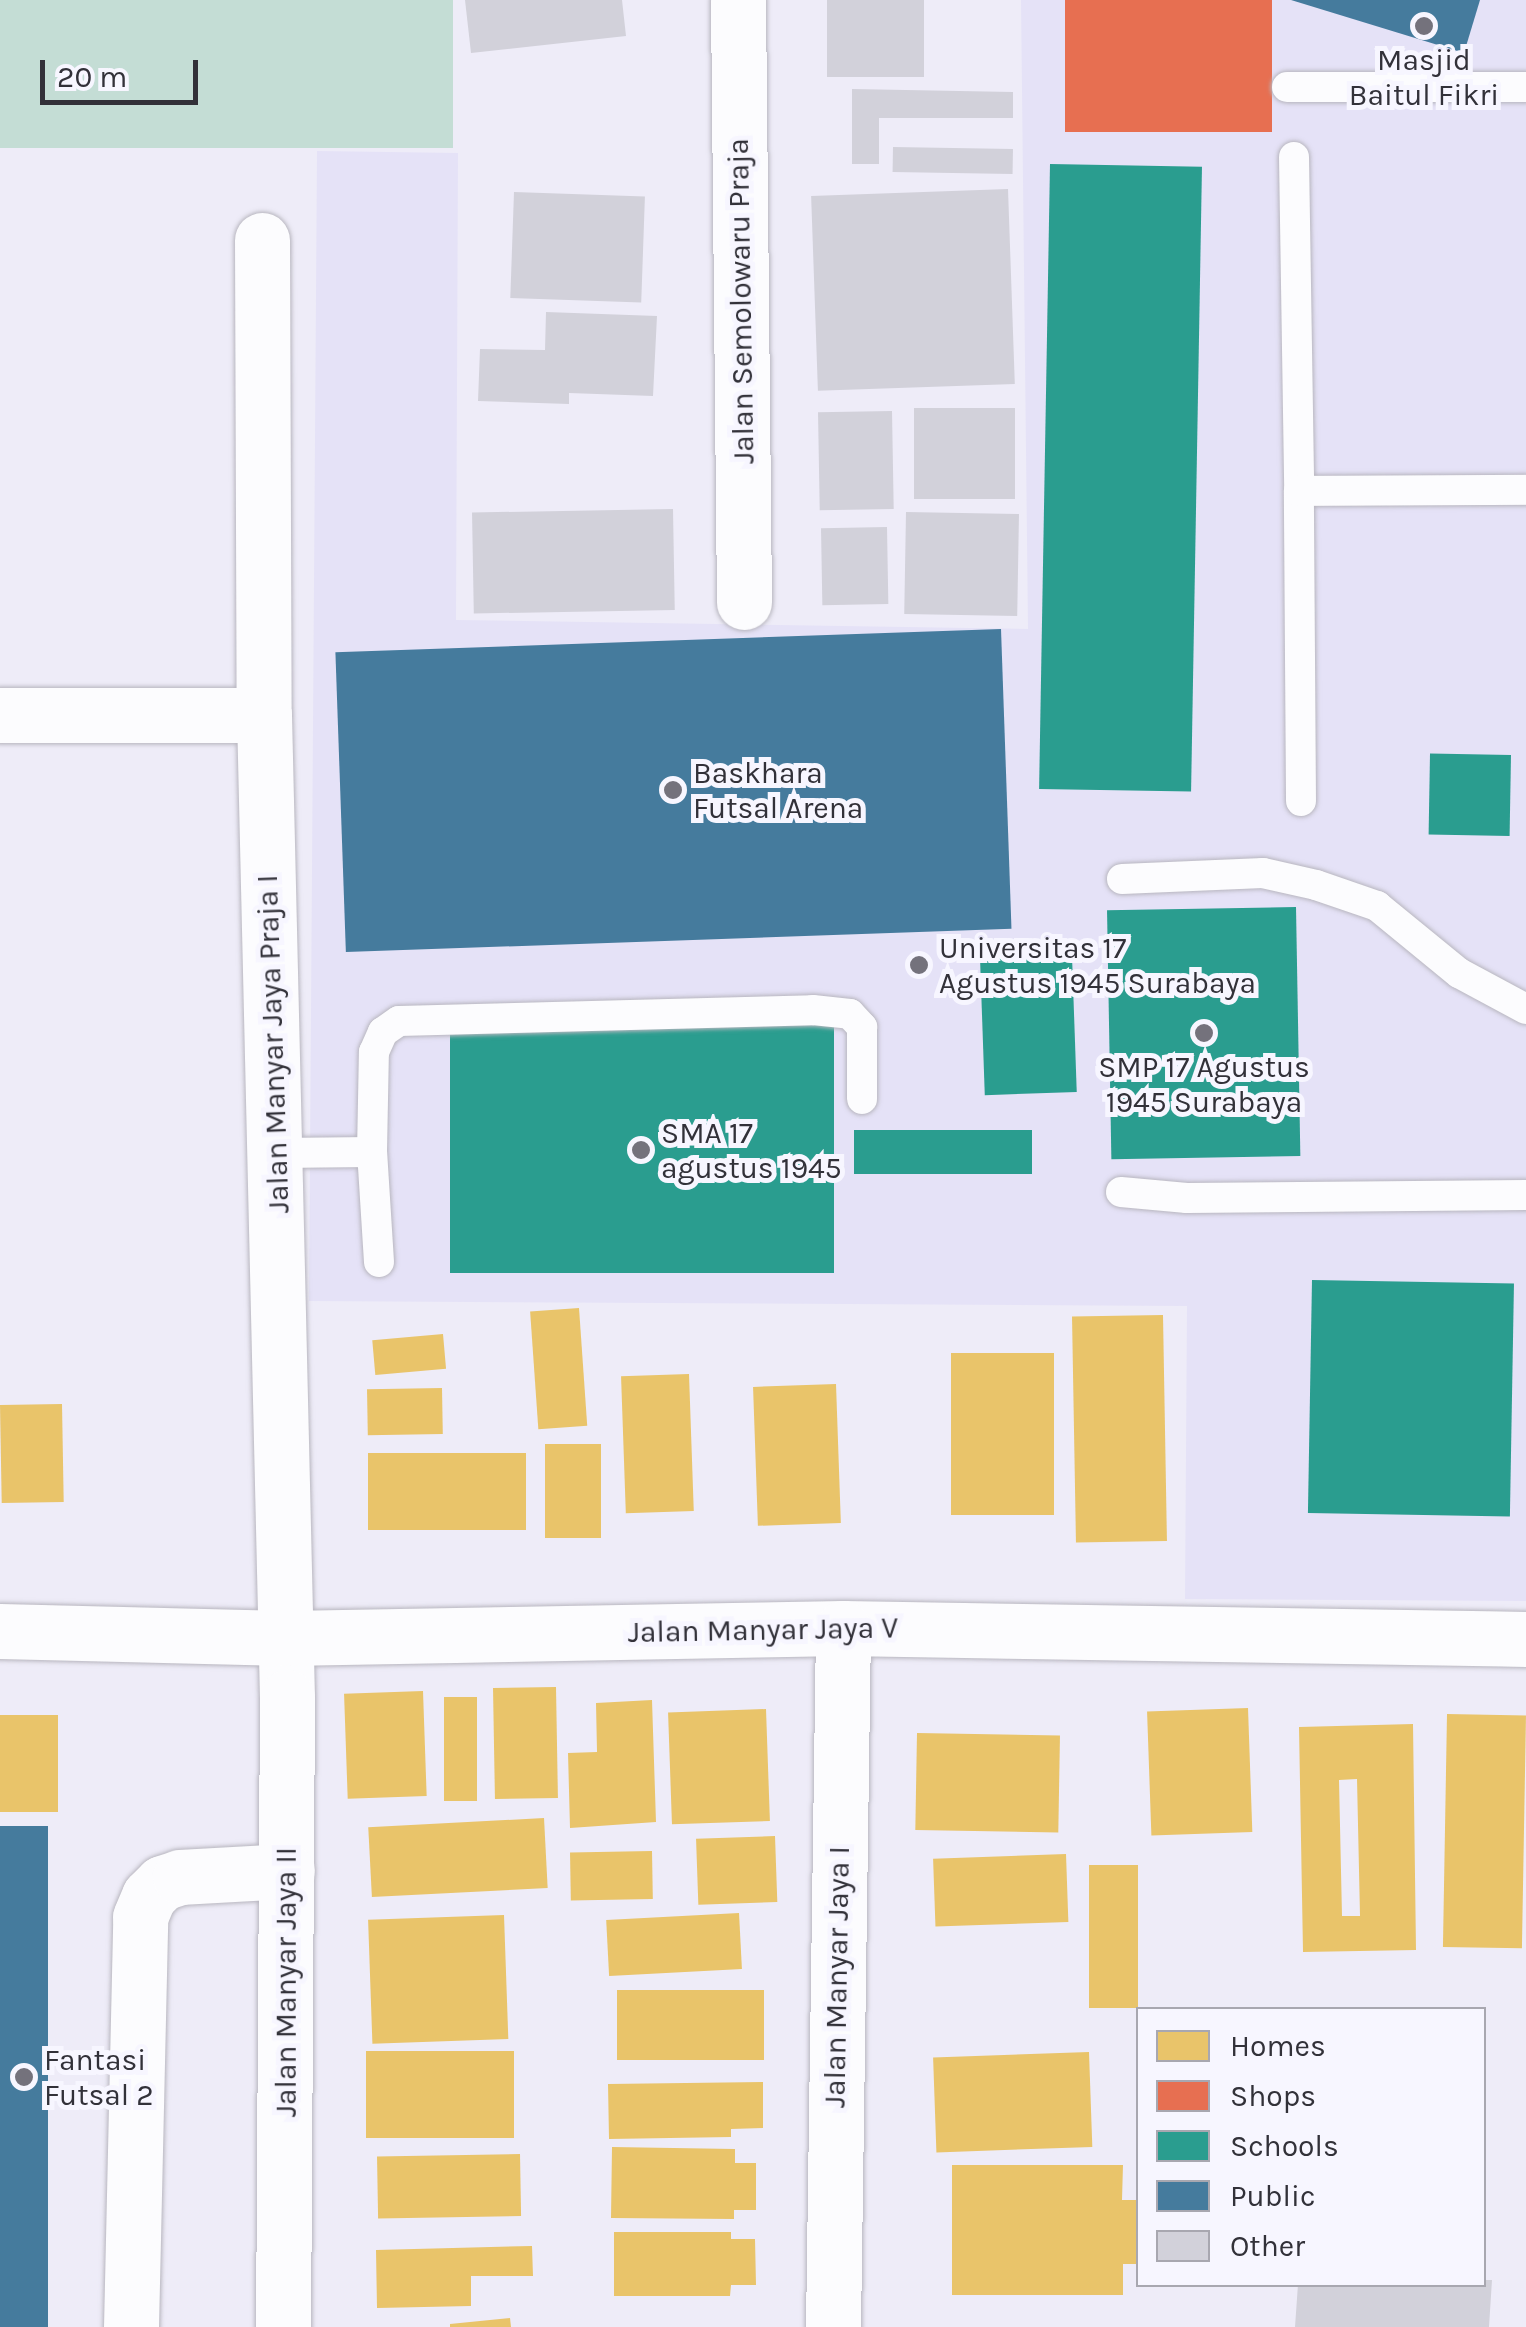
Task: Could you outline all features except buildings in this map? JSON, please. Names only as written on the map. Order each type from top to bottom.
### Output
[{"type":"street","name":"Jalan Semolowaru Praja","points":[[738,0],[744,602]]},
{"type":"street","name":"Jalan Manyar Jaya Praja I","points":[[262,240],[264,715],[286,1638]]},
{"type":"street","points":[[0,715],[264,715]]},
{"type":"street","name":"Jalan Manyar Jaya V","points":[[0,1631],[286,1638],[842,1628],[1526,1639]]},
{"type":"street","name":"Jalan Manyar Jaya I","points":[[832,2327],[842,1628]]},
{"type":"street","name":"Jalan Manyar Jaya II","points":[[284,2327],[286,1638]]},
{"type":"street","points":[[131,2327],[140,1917],[148,1896],[162,1883],[180,1878],[287,1871]]},
{"type":"lane","points":[[1287,87],[1526,87]]},
{"type":"lane","points":[[1294,157],[1301,800]]},
{"type":"lane","points":[[1299,492],[1526,490]]},
{"type":"lane","points":[[1122,880],[1262,873],[1316,885],[1377,906],[1459,973],[1526,1009]]},
{"type":"lane","points":[[379,1262],[372,1152],[374,1052],[383,1032],[399,1021],[813,1010],[850,1014],[862,1027],[862,1100]]},
{"type":"lane","points":[[276,1154],[372,1152]]},
{"type":"lane","points":[[1121,1192],[1187,1198],[1526,1194]]},
{"type":"shaded area","name":"Universitas 17 Agustus 1945 Surabaya","points":[[1021,0],[1526,0],[1526,1601],[1185,1599],[1187,1306],[309,1301],[317,151],[458,153],[456,620],[1028,629]]},
{"type":"green space","points":[[0,0],[453,0],[453,148],[0,148]]},
{"type":"place","name":"Masjid Baitul Fikri","points":[[1424,26]]},
{"type":"place","name":"Baskhara Futsal Arena","points":[[673,790]]},
{"type":"place","name":"Universitas 17 Agustus 1945 Surabaya","points":[[919,965]]},
{"type":"place","name":"SMP 17 Agustus 1945 Surabaya","points":[[1204,1033]]},
{"type":"place","name":"SMA 17 agustus 1945","points":[[641,1150]]},
{"type":"place","name":"Fantasi Futsal 2","points":[[24,2077]]}]
